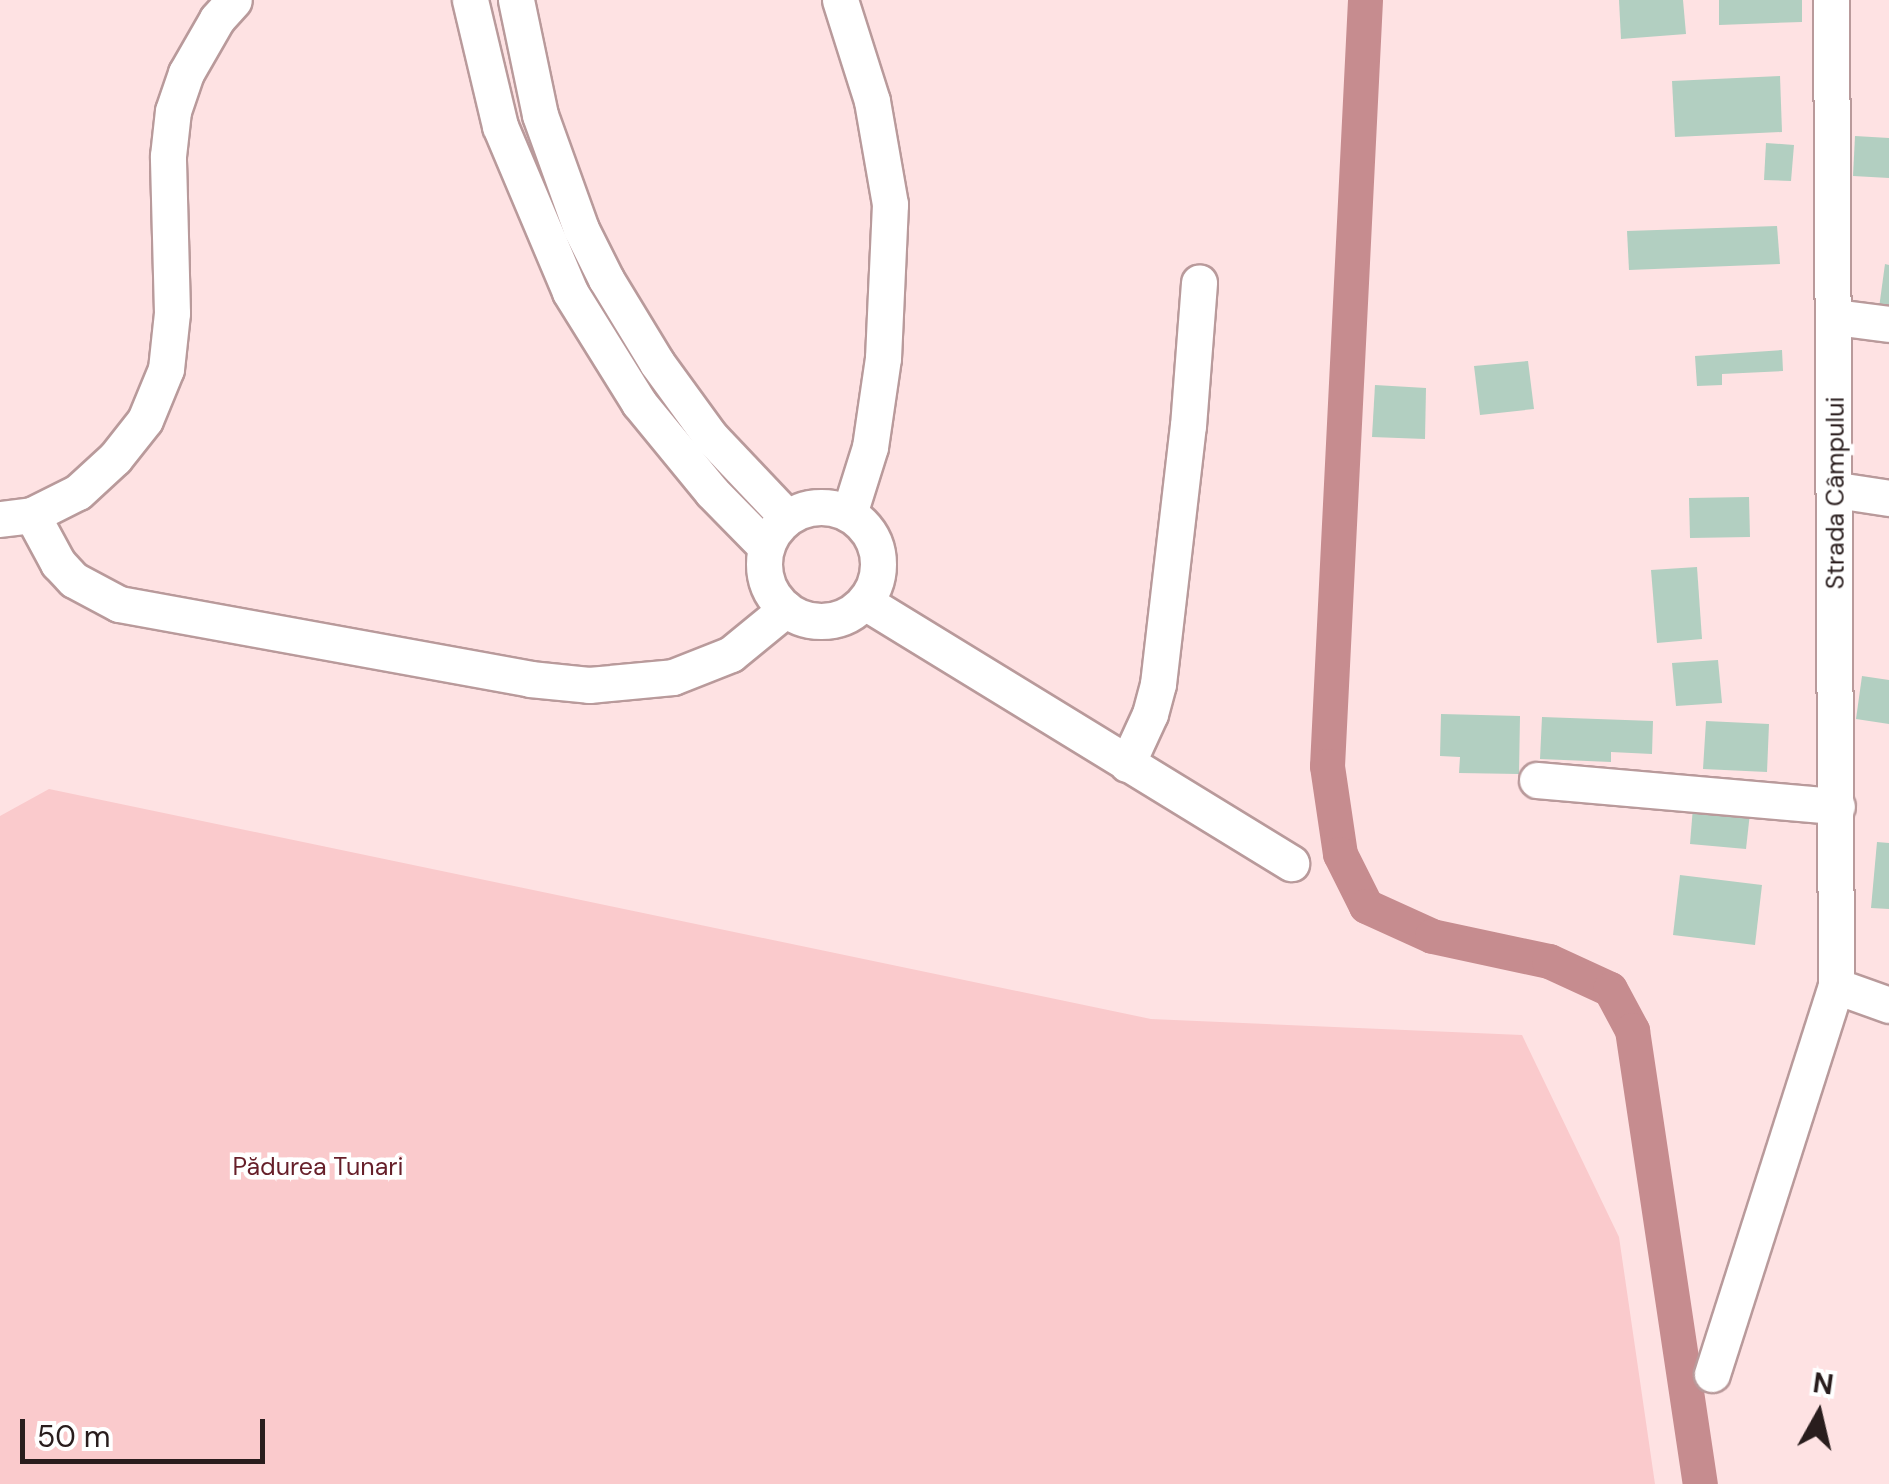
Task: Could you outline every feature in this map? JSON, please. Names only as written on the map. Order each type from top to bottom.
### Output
[{"type":"street","points":[[234,0],[217,19],[186,73],[173,110],[168,156],[172,314],[166,369],[145,420],[115,458],[78,492],[16,517],[74,580],[119,604],[530,678],[589,685],[673,677],[732,654],[786,609]]},
{"type":"street","points":[[470,0],[500,126],[570,292],[639,403],[712,492],[766,546]]},
{"type":"street","points":[[516,0],[540,115],[582,229],[606,279],[657,364],[710,436],[787,516]]},
{"type":"street","points":[[840,0],[872,101],[890,204],[884,358],[870,447],[850,514]]},
{"type":"street","name":"Strada Câmpului","points":[[1712,1374],[1752,1260],[1836,986],[1837,490],[1831,0]]},
{"type":"street","points":[[1127,764],[1150,714],[1158,684],[1188,426],[1199,282]]},
{"type":"street","points":[[1835,317],[1889,324]]},
{"type":"street","points":[[1837,490],[1889,498]]},
{"type":"street","points":[[822,506],[850,514],[870,532],[877,549],[875,586],[864,602],[835,620],[801,618],[786,609],[766,581],[766,546],[787,516],[822,506]]},
{"type":"street","points":[[864,602],[1290,863]]},
{"type":"street","points":[[1537,780],[1837,806]]},
{"type":"street","points":[[1836,986],[1889,1004]]},
{"type":"green space","name":"Pădurea Tunari","points":[[49,789],[1151,1019],[1522,1035],[1619,1237],[1655,1484],[0,1484],[0,816]]},
{"type":"building","points":[[1619,0],[1683,0],[1686,34],[1621,39]]},
{"type":"building","points":[[1719,0],[1802,0],[1802,22],[1719,25]]},
{"type":"building","points":[[1780,76],[1782,132],[1675,137],[1672,81]]},
{"type":"building","points":[[1855,136],[1889,138],[1889,178],[1853,176]]},
{"type":"building","points":[[1766,143],[1794,145],[1791,181],[1764,180]]},
{"type":"building","points":[[1777,226],[1780,264],[1629,270],[1627,231]]},
{"type":"building","points":[[1885,264],[1889,265],[1889,309],[1879,308]]},
{"type":"building","points":[[1782,350],[1783,371],[1722,374],[1722,385],[1697,386],[1695,356]]},
{"type":"building","points":[[1528,361],[1534,409],[1480,415],[1474,366]]},
{"type":"building","points":[[1375,385],[1426,388],[1425,439],[1372,437]]},
{"type":"building","points":[[1749,497],[1750,537],[1690,538],[1689,498]]},
{"type":"building","points":[[1697,567],[1702,639],[1657,643],[1651,570]]},
{"type":"building","points":[[1718,660],[1722,703],[1676,706],[1672,663]]},
{"type":"building","points":[[1862,676],[1889,680],[1889,724],[1856,719]]},
{"type":"building","points":[[1441,714],[1520,716],[1519,774],[1459,773],[1460,757],[1440,756]]},
{"type":"building","points":[[1542,717],[1653,721],[1652,754],[1611,752],[1611,762],[1540,759]]},
{"type":"building","points":[[1706,721],[1769,724],[1767,772],[1703,769]]},
{"type":"building","points":[[1693,807],[1750,813],[1746,849],[1690,844]]},
{"type":"building","points":[[1877,842],[1889,843],[1889,909],[1871,908]]},
{"type":"building","points":[[1680,875],[1762,885],[1755,945],[1673,935]]},
{"type":"waterway","points":[[1365,0],[1327,766],[1340,854],[1366,906],[1432,936],[1549,961],[1610,989],[1632,1030],[1700,1484]]}]
